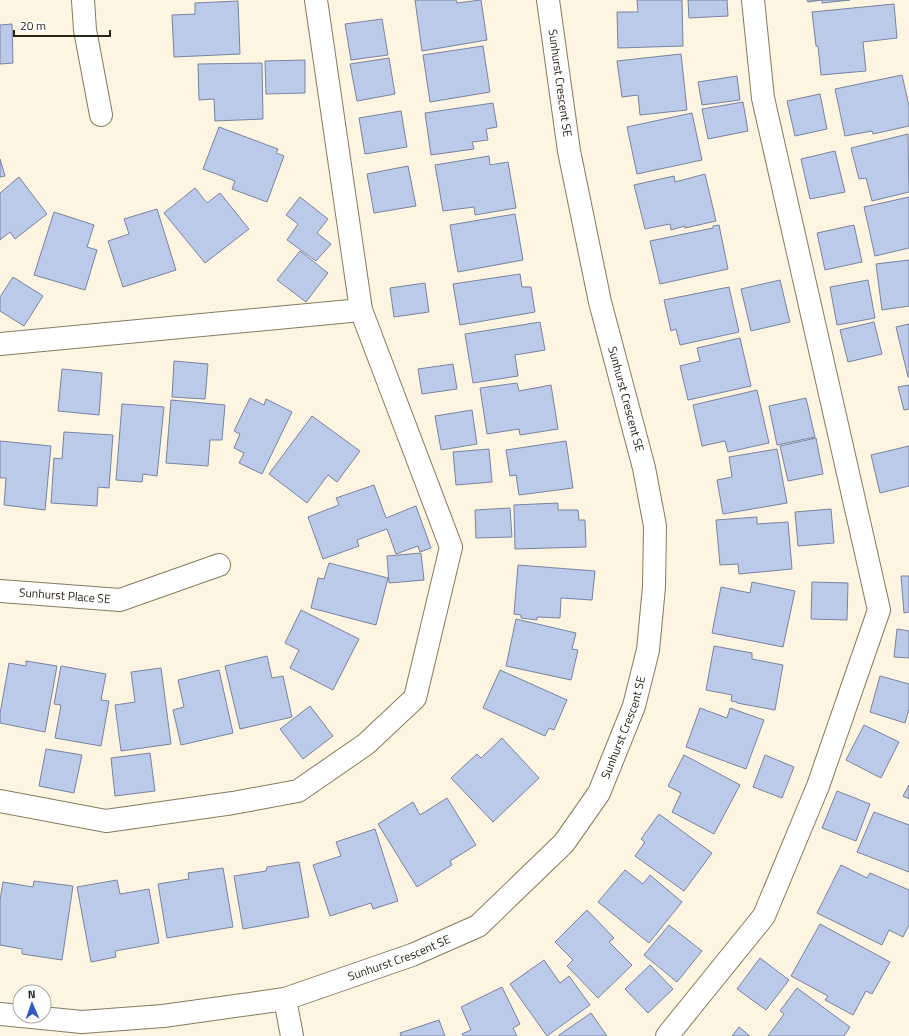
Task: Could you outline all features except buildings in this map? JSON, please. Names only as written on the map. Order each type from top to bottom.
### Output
[{"type":"street","points":[[83,0],[85,30],[100,115]]},
{"type":"street","points":[[0,801],[106,821],[233,803],[298,791],[366,744],[415,698],[451,547],[362,310],[316,0]]},
{"type":"street","name":"Sunhurst Crescent SE","points":[[0,1014],[82,1022],[163,1016],[285,999],[412,955],[478,926],[564,843],[599,793],[634,706],[648,650],[654,587],[656,526],[644,468],[600,302],[569,151],[548,0]]},
{"type":"street","points":[[667,1036],[764,916],[818,786],[879,610],[763,98],[753,0]]},
{"type":"street","points":[[0,344],[362,310]]},
{"type":"street","name":"Sunhurst Place SE","points":[[0,591],[120,600],[219,565]]},
{"type":"street","points":[[285,999],[292,1036]]}]
